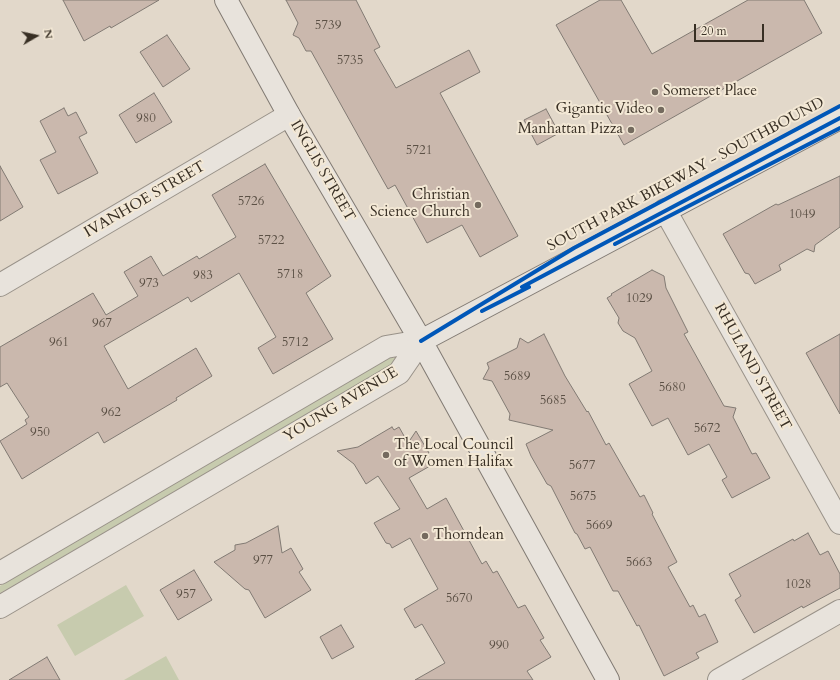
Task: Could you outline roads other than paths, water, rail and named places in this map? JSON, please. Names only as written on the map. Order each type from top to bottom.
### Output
[{"type":"street","name":"INGLIS STREET","points":[[226,0],[289,115],[421,341],[607,680]]},
{"type":"street","name":"IVANHOE STREET","points":[[0,285],[289,115]]},
{"type":"street","points":[[421,341],[840,118]]},
{"type":"street","name":"RHULAND STREET","points":[[665,210],[840,523]]},
{"type":"street","name":"YOUNG AVENUE","points":[[0,573],[386,347],[421,341]]},
{"type":"street","name":"YOUNG AVENUE","points":[[0,607],[399,373],[421,341]]},
{"type":"street","points":[[719,680],[840,612]]},
{"type":"place","name":"Somerset Place","points":[[655,92]]},
{"type":"place","name":"Gigantic Video","points":[[661,110]]},
{"type":"place","name":"Manhattan Pizza","points":[[631,130]]},
{"type":"place","name":"Christian Science Church","points":[[478,205]]},
{"type":"place","name":"The Local Council of Women Halifax","points":[[386,455]]},
{"type":"place","name":"Thorndean","points":[[425,536]]}]
